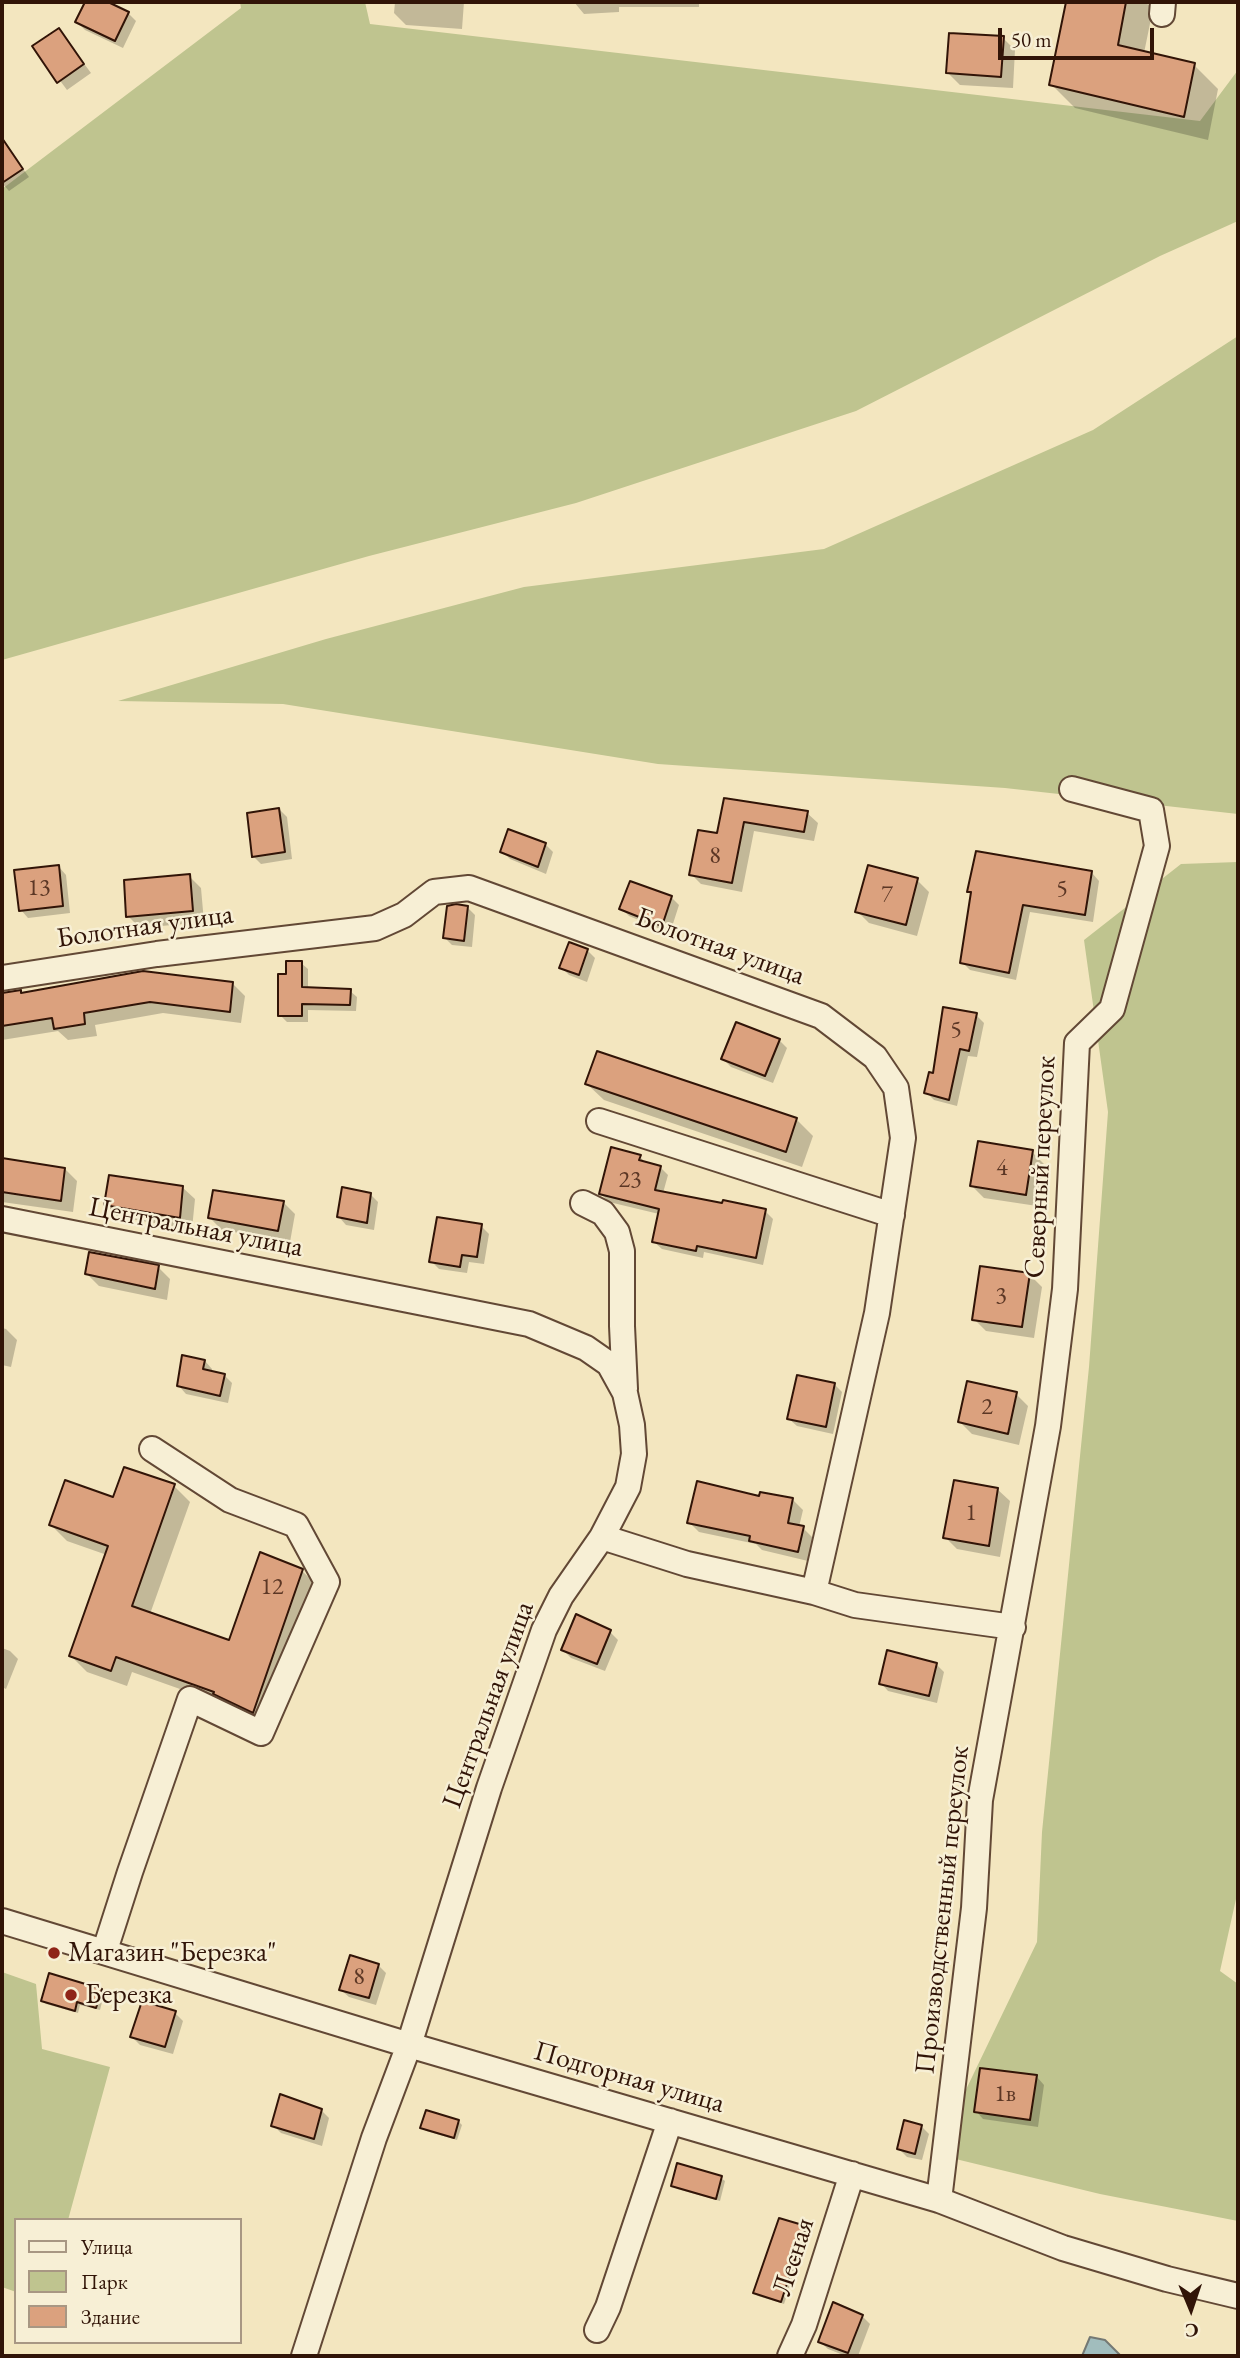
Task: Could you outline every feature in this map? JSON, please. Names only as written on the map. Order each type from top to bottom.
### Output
[{"type":"street","name":"Северный переулок","points":[[1013,1627],[1048,1426],[1065,1289],[1077,1043],[1112,1009],[1157,846],[1152,810],[1072,789]]},
{"type":"street","name":"Болотная улица","points":[[2,978],[157,954],[374,928],[404,915],[434,892],[469,888],[821,1016],[875,1057],[896,1088],[903,1138],[877,1313],[814,1592]]},
{"type":"street","points":[[599,1121],[892,1215]]},
{"type":"street","points":[[583,1203],[603,1213],[617,1232],[622,1251],[625,1393]]},
{"type":"street","name":"Центральная улица","points":[[2,1219],[529,1324],[586,1348],[609,1364],[625,1393],[632,1425],[634,1454],[628,1487],[602,1537],[561,1596],[544,1630],[489,1788],[409,2045],[374,2138],[304,2356]]},
{"type":"street","points":[[105,1950],[190,1699],[261,1733],[327,1582],[296,1525],[230,1500],[152,1449]]},
{"type":"street","points":[[602,1537],[687,1564],[814,1592],[855,1605],[1013,1627]]},
{"type":"street","name":"Производственный переулок","points":[[939,2200],[974,1908],[981,1800],[997,1701],[1013,1627]]},
{"type":"street","name":"Подгорная улица","points":[[2,1921],[105,1950],[409,2045],[939,2200],[1063,2248],[1167,2279],[1238,2296]]},
{"type":"street","points":[[597,2330],[608,2307],[670,2121]]},
{"type":"street","name":"Лесная","points":[[790,2356],[804,2325],[852,2174]]},
{"type":"green space","points":[[240,2],[365,2],[370,24],[1200,121],[1238,70],[1238,221],[1160,256],[856,411],[576,503],[369,556],[2,660],[2,189],[241,8]]},
{"type":"green space","points":[[1238,336],[1238,814],[1005,788],[658,764],[283,704],[118,701],[326,639],[524,587],[824,549],[1093,430]]},
{"type":"green space","points":[[1238,862],[1238,1890],[1220,1971],[1238,1984],[1238,2221],[1100,2194],[935,2154],[1037,1942],[1042,1832],[1089,1367],[1108,1112],[1084,940],[1181,864]]},
{"type":"green space","points":[[2,1972],[36,1984],[42,2049],[110,2067],[69,2218],[14,2218],[14,2291],[2,2287]]},
{"type":"water","points":[[1090,2337],[1105,2340],[1121,2356],[1082,2356]]},
{"type":"building","points":[[85,2],[108,2],[129,12],[115,41],[75,22]]},
{"type":"building","points":[[1066,2],[1126,2],[1118,45],[1195,63],[1184,117],[1049,85]]},
{"type":"building","points":[[59,28],[84,64],[57,83],[32,46]]},
{"type":"building","points":[[949,33],[1004,36],[1001,77],[946,73]]},
{"type":"building","points":[[2,138],[23,169],[2,183]]},
{"type":"building","points":[[724,798],[808,811],[804,832],[744,822],[732,883],[689,875],[698,830],[717,833]]},
{"type":"building","points":[[279,808],[285,852],[252,857],[247,813]]},
{"type":"building","points":[[508,829],[546,843],[538,867],[500,852]]},
{"type":"building","points":[[976,851],[1092,871],[1085,915],[1023,905],[1009,973],[960,963],[971,892],[967,892]]},
{"type":"building","points":[[59,865],[63,906],[19,911],[14,870]]},
{"type":"building","points":[[868,865],[918,878],[906,925],[855,912]]},
{"type":"building","points":[[190,874],[193,911],[126,917],[124,880]]},
{"type":"building","points":[[630,881],[672,896],[662,926],[619,909]]},
{"type":"building","points":[[447,906],[468,906],[464,941],[443,938]]},
{"type":"building","points":[[569,942],[588,949],[579,975],[559,968]]},
{"type":"building","points":[[286,961],[302,961],[302,987],[351,989],[350,1005],[302,1004],[302,1016],[278,1016],[278,974],[286,974]]},
{"type":"building","points":[[143,971],[233,982],[230,1012],[150,1002],[84,1013],[85,1024],[54,1029],[52,1018],[2,1026],[2,993],[21,990],[21,993]]},
{"type":"building","points":[[943,1007],[977,1013],[969,1051],[960,1049],[949,1100],[924,1093],[929,1072],[933,1073]]},
{"type":"building","points":[[736,1022],[780,1039],[765,1076],[721,1059]]},
{"type":"building","points":[[597,1051],[797,1118],[786,1152],[585,1084]]},
{"type":"building","points":[[978,1141],[1033,1150],[1026,1195],[970,1186]]},
{"type":"building","points":[[611,1147],[641,1155],[639,1160],[661,1166],[655,1190],[766,1209],[756,1258],[697,1246],[696,1251],[652,1242],[659,1209],[599,1194]]},
{"type":"building","points":[[2,1158],[65,1168],[61,1201],[2,1192]]},
{"type":"building","points":[[109,1175],[183,1186],[180,1218],[104,1205]]},
{"type":"building","points":[[342,1187],[371,1193],[367,1223],[337,1217]]},
{"type":"building","points":[[213,1190],[284,1201],[278,1231],[208,1218]]},
{"type":"building","points":[[437,1217],[482,1224],[477,1257],[462,1255],[460,1267],[429,1262]]},
{"type":"building","points":[[89,1252],[159,1265],[155,1289],[85,1274]]},
{"type":"building","points":[[980,1266],[1030,1273],[1022,1327],[972,1320]]},
{"type":"building","points":[[182,1355],[205,1360],[203,1369],[225,1374],[220,1396],[177,1386]]},
{"type":"building","points":[[797,1375],[835,1383],[826,1427],[787,1419]]},
{"type":"building","points":[[967,1381],[1017,1392],[1008,1434],[958,1422]]},
{"type":"building","points":[[124,1467],[175,1484],[132,1606],[229,1640],[260,1552],[303,1569],[253,1713],[213,1694],[214,1692],[116,1657],[111,1671],[69,1656],[108,1546],[49,1525],[65,1480],[113,1497]]},
{"type":"building","points":[[954,1480],[998,1488],[989,1546],[943,1538]]},
{"type":"building","points":[[697,1481],[759,1496],[760,1492],[793,1498],[788,1523],[804,1526],[798,1552],[749,1541],[750,1536],[687,1523]]},
{"type":"building","points":[[576,1614],[611,1630],[597,1664],[561,1650]]},
{"type":"building","points":[[887,1650],[937,1663],[929,1696],[879,1684]]},
{"type":"building","points":[[350,1955],[379,1964],[369,1998],[339,1990]]},
{"type":"building","name":"Березка","points":[[49,1973],[102,1989],[96,2008],[77,2002],[75,2011],[41,2001]]},
{"type":"building","points":[[142,2001],[176,2011],[165,2047],[130,2037]]},
{"type":"building","points":[[980,2068],[1037,2075],[1030,2120],[974,2112]]},
{"type":"building","points":[[280,2094],[322,2109],[314,2139],[271,2126]]},
{"type":"building","points":[[426,2110],[459,2120],[454,2138],[420,2128]]},
{"type":"building","points":[[904,2120],[922,2125],[915,2154],[897,2149]]},
{"type":"building","points":[[677,2163],[722,2176],[716,2199],[671,2186]]},
{"type":"building","points":[[779,2218],[806,2226],[781,2302],[753,2293]]},
{"type":"building","points":[[833,2302],[863,2315],[848,2353],[818,2342]]},
{"type":"place","name":"Магазин \"Березка\"","points":[[54,1953]]},
{"type":"place","name":"Березка","points":[[71,1995]]}]
